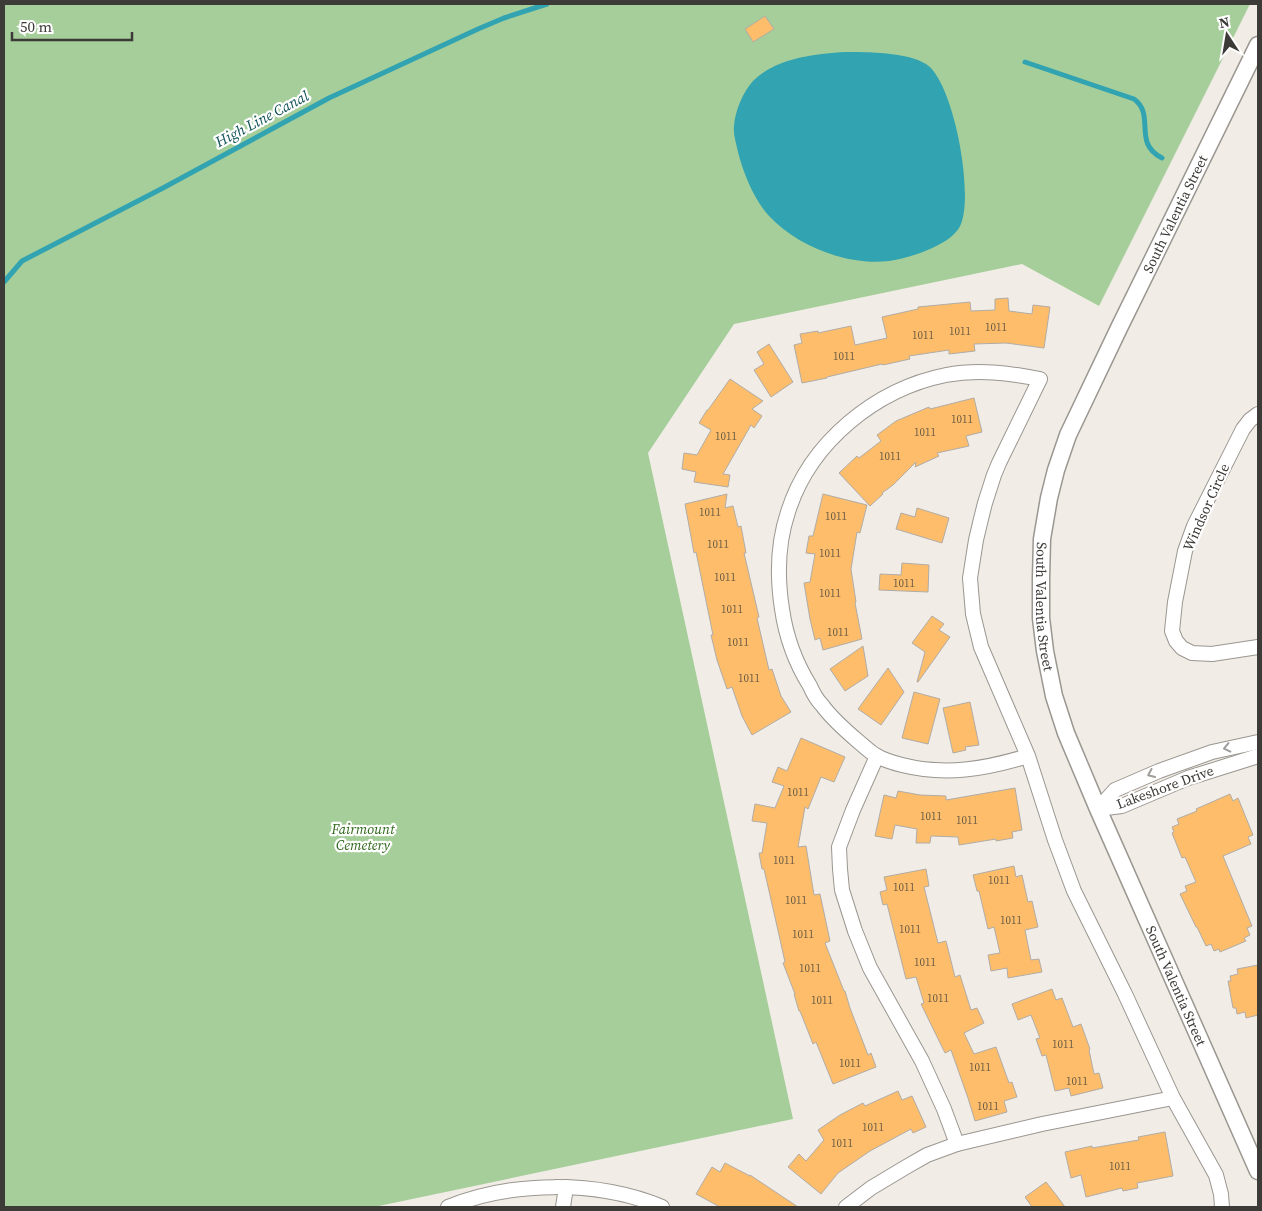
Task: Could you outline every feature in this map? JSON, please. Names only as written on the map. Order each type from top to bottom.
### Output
[{"type":"street","name":"South Valentia Street","points":[[1258,46],[1084,401],[1062,451],[1049,498],[1042,539],[1040,578],[1041,618],[1045,651],[1051,683],[1072,749],[1258,1171]]},
{"type":"street","points":[[1028,756],[994,766],[941,771],[891,762],[877,756],[850,734],[821,705],[803,675],[792,652],[786,632],[780,581],[782,542],[788,512],[800,484],[815,459],[833,437],[880,400],[915,384],[947,375],[981,372],[1040,379],[999,463],[985,502],[970,578],[973,614],[981,647],[1028,756],[1055,840],[1074,891],[1125,994],[1173,1098],[1216,1175],[1222,1207]]},
{"type":"street","name":"Windsor Circle","points":[[1258,414],[1243,429],[1194,526],[1185,552],[1175,602],[1172,630],[1176,641],[1182,648],[1192,653],[1212,654],[1258,647]]},
{"type":"street","name":"Lakeshore Drive","points":[[1098,809],[1115,790],[1159,771],[1212,752],[1258,742]]},
{"type":"street","points":[[877,756],[839,847],[842,890],[855,931],[870,968],[922,1061],[958,1144]]},
{"type":"street","name":"Lakeshore Drive","points":[[1098,809],[1122,806],[1165,786],[1258,756]]},
{"type":"street","points":[[846,1207],[871,1188],[927,1155],[958,1144],[1042,1124],[1173,1098]]},
{"type":"street","points":[[562,1207],[566,1187]]},
{"type":"street","points":[[448,1207],[474,1198],[497,1193],[566,1187],[605,1192],[662,1207]]},
{"type":"green space","name":"Fairmount Cemetery","points":[[4,4],[1250,4],[1099,306],[1022,264],[734,324],[648,453],[793,1119],[374,1207],[4,1207]]},
{"type":"water","points":[[845,52],[898,55],[918,60],[926,64],[936,75],[945,93],[959,142],[965,193],[964,214],[959,228],[954,234],[937,246],[917,254],[889,261],[873,262],[840,257],[808,245],[780,227],[769,216],[754,194],[738,152],[734,129],[738,108],[749,85],[762,73],[784,62],[808,56]]},
{"type":"building","points":[[765,16],[774,29],[753,42],[745,29]]},
{"type":"building","points":[[1008,298],[1009,311],[1032,314],[1033,305],[1050,307],[1044,348],[1006,343],[974,344],[975,351],[949,354],[949,350],[909,356],[910,359],[802,383],[794,345],[802,343],[800,334],[818,331],[818,333],[851,326],[855,345],[887,338],[882,317],[918,309],[918,307],[970,302],[971,311],[995,310],[995,299]]},
{"type":"building","points":[[769,344],[793,382],[771,397],[754,370],[764,364],[757,352]]},
{"type":"building","points":[[730,379],[763,401],[752,409],[762,416],[754,428],[751,425],[723,474],[730,475],[728,487],[694,482],[696,472],[682,469],[684,453],[697,455],[711,430],[699,423]]},
{"type":"building","points":[[974,398],[982,432],[966,436],[969,446],[937,453],[939,456],[915,467],[916,462],[870,506],[839,473],[857,456],[859,458],[881,441],[877,435],[896,421],[929,407],[930,409]]},
{"type":"building","points":[[727,494],[725,508],[733,506],[738,527],[741,526],[746,553],[744,553],[769,670],[772,669],[781,696],[791,712],[752,735],[742,716],[732,687],[727,689],[717,660],[685,504]]},
{"type":"building","points":[[823,494],[867,505],[860,533],[857,532],[851,569],[862,639],[823,650],[820,638],[815,640],[804,583],[810,582],[815,554],[806,553],[809,536],[813,536]]},
{"type":"building","points":[[917,508],[949,518],[942,543],[896,529],[901,513],[915,517]]},
{"type":"building","points":[[902,563],[929,565],[928,592],[879,590],[880,574],[901,575]]},
{"type":"building","points":[[932,616],[944,624],[939,630],[950,637],[917,682],[925,652],[912,643]]},
{"type":"building","points":[[863,646],[868,676],[845,691],[830,669]]},
{"type":"building","points":[[888,668],[904,692],[881,725],[858,709]]},
{"type":"building","points":[[914,692],[940,699],[928,744],[902,738]]},
{"type":"building","points":[[970,702],[979,745],[965,747],[966,750],[953,753],[943,708]]},
{"type":"building","points":[[801,738],[845,757],[834,782],[821,777],[808,809],[805,807],[798,847],[806,846],[814,895],[820,894],[830,941],[825,943],[868,1055],[871,1053],[876,1067],[833,1084],[816,1042],[813,1044],[799,1011],[795,994],[783,963],[785,962],[759,853],[762,853],[767,823],[752,821],[755,804],[775,808],[784,786],[772,782],[778,767],[787,771]]},
{"type":"building","points":[[1015,788],[1022,830],[1012,832],[1013,838],[959,845],[958,837],[931,836],[930,843],[916,843],[917,829],[895,825],[892,839],[875,836],[884,795],[896,798],[898,791],[920,795],[946,796],[946,800]]},
{"type":"building","points":[[1230,794],[1233,801],[1238,798],[1253,835],[1248,837],[1251,844],[1223,856],[1252,926],[1247,928],[1250,935],[1244,938],[1246,941],[1220,952],[1219,949],[1214,951],[1211,944],[1206,946],[1180,894],[1187,891],[1185,886],[1196,882],[1185,857],[1182,858],[1172,833],[1174,832],[1172,827],[1179,824],[1177,819]]},
{"type":"building","points":[[1014,866],[1016,877],[1022,875],[1028,902],[1032,901],[1038,927],[1025,930],[1031,960],[1039,959],[1042,972],[1008,978],[1007,968],[991,971],[988,955],[1000,953],[994,927],[988,929],[973,875]]},
{"type":"building","points":[[926,869],[929,886],[924,887],[938,943],[946,941],[955,977],[960,975],[971,1010],[977,1008],[984,1023],[964,1033],[974,1054],[996,1047],[1009,1083],[1012,1082],[1017,1097],[1004,1101],[1007,1112],[975,1121],[951,1050],[945,1053],[921,1004],[924,1003],[916,977],[906,979],[887,904],[883,905],[880,892],[887,890],[884,877]]},
{"type":"building","points":[[1258,965],[1258,1015],[1246,1018],[1245,1012],[1237,1014],[1236,1008],[1233,1008],[1228,981],[1231,981],[1230,976],[1238,974],[1237,969]]},
{"type":"building","points":[[1052,989],[1056,1000],[1062,998],[1073,1027],[1081,1024],[1090,1049],[1094,1074],[1099,1073],[1103,1088],[1071,1096],[1069,1088],[1055,1091],[1046,1055],[1042,1056],[1036,1039],[1040,1038],[1031,1015],[1018,1020],[1012,1004]]},
{"type":"building","points":[[898,1091],[902,1100],[912,1096],[926,1127],[913,1133],[911,1129],[870,1151],[838,1173],[821,1194],[788,1167],[799,1154],[806,1161],[824,1140],[818,1130],[840,1115],[863,1103],[865,1106]]},
{"type":"building","points":[[1165,1132],[1173,1176],[1137,1183],[1138,1188],[1123,1191],[1122,1188],[1086,1197],[1081,1175],[1071,1178],[1065,1152],[1092,1146],[1092,1148],[1139,1140],[1138,1137]]},
{"type":"building","points":[[725,1163],[750,1175],[798,1207],[720,1207],[696,1194],[712,1167],[720,1172]]},
{"type":"building","points":[[1046,1182],[1065,1207],[1032,1207],[1025,1197]]},
{"type":"waterway","name":"High Line Canal","points":[[4,282],[22,261],[163,188],[329,98],[478,29],[547,4]]},
{"type":"waterway","points":[[1025,62],[1134,99],[1143,113],[1148,145],[1153,152],[1162,158]]}]
